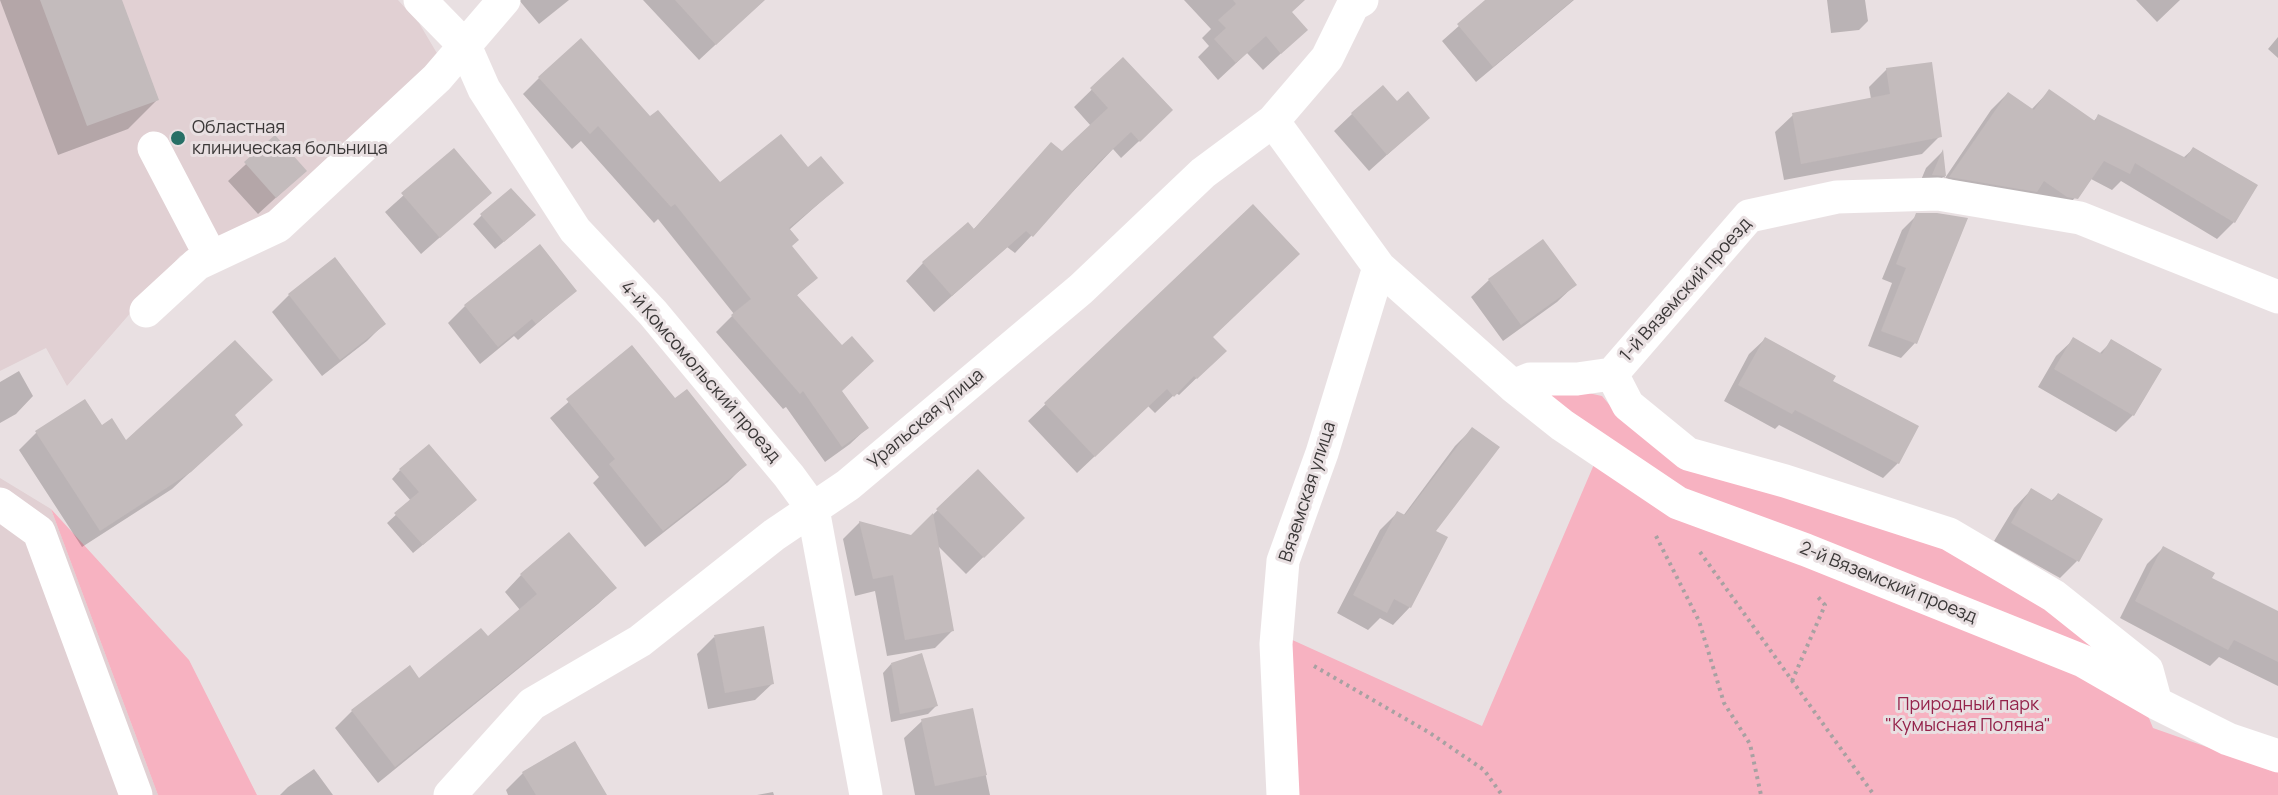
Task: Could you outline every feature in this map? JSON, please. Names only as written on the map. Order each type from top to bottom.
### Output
[{"type":"street","name":"4-й Комсомольский проезд","points":[[420,0],[465,46],[484,89],[575,230],[653,313],[789,476],[813,509],[866,795]]},
{"type":"street","points":[[146,310],[210,255],[278,226],[437,78],[504,0]]},
{"type":"street","name":"Уральская улица","points":[[450,795],[532,704],[640,641],[774,535],[848,485],[1081,289],[1203,173],[1273,121],[1327,58],[1354,2]]},
{"type":"street","points":[[1273,121],[1379,267],[1513,386]]},
{"type":"street","points":[[154,148],[210,255]]},
{"type":"street","name":"1-й Вяземский проезд","points":[[1513,386],[1530,379],[1577,379],[1612,374],[1749,216],[1837,197],[1938,194],[2080,218],[2278,297]]},
{"type":"street","name":"Вяземская улица","points":[[1283,795],[1276,644],[1283,561],[1322,453],[1379,267]]},
{"type":"street","points":[[1612,374],[1628,405],[1688,454],[1785,481],[1949,534],[2054,596],[2147,670],[2156,703]]},
{"type":"street","name":"2-й Вяземский проезд","points":[[1513,386],[1562,425],[1678,503],[1806,550],[2083,661],[2156,703],[2228,739],[2278,756]]},
{"type":"street","points":[[0,504],[39,532],[136,795]]},
{"type":"path","points":[[1678,503],[1701,554],[1874,795]]},
{"type":"path","points":[[1654,532],[1699,621],[1724,703],[1750,744],[1761,795]]},
{"type":"path","points":[[1792,682],[1825,605],[1798,574],[1806,550]]},
{"type":"path","points":[[1276,644],[1430,733],[1484,770],[1502,795]]},
{"type":"shaded area","name":"Областная клиническая больница","points":[[0,0],[398,0],[419,23],[441,60],[271,216],[180,256],[67,386],[46,348],[0,371]]},
{"type":"shaded area","points":[[0,478],[51,509],[158,795],[0,795]]},
{"type":"green space","name":"Природный парк \"Кумысная Поляна\"","points":[[1579,391],[1602,396],[1618,415],[1948,545],[2047,603],[2132,677],[2153,728],[2278,772],[2278,795],[1294,795],[1288,638],[1482,726],[1604,441],[1541,392]]},
{"type":"green space","points":[[51,509],[189,660],[257,795],[158,795]]},
{"type":"building","points":[[40,0],[122,0],[159,100],[87,126]]},
{"type":"building","points":[[675,0],[765,0],[716,45]]},
{"type":"building","points":[[1233,0],[1305,0],[1292,12],[1308,30],[1281,54],[1266,36],[1236,63],[1214,39],[1226,28],[1218,20],[1236,4]]},
{"type":"building","points":[[1485,0],[1573,0],[1493,67],[1457,24]]},
{"type":"building","points":[[581,38],[650,116],[658,110],[720,182],[781,134],[808,167],[821,156],[844,183],[789,228],[799,240],[792,246],[818,278],[797,295],[842,345],[852,336],[874,361],[842,391],[869,428],[842,447],[803,391],[800,394],[731,315],[751,299],[675,204],[671,207],[598,126],[590,134],[538,77]]},
{"type":"building","points":[[1123,57],[1173,110],[1140,142],[1131,132],[1099,162],[1033,237],[1026,231],[952,296],[922,262],[968,222],[974,229],[1051,142],[1062,151],[1108,108],[1090,88]]},
{"type":"building","points":[[1932,62],[1942,137],[1801,164],[1792,113],[1890,94],[1886,68]]},
{"type":"building","points":[[1383,85],[1397,101],[1408,91],[1430,118],[1387,155],[1351,113]]},
{"type":"building","points":[[2049,89],[2095,121],[2098,114],[2186,158],[2193,147],[2258,185],[2235,223],[2135,163],[2130,174],[2104,161],[2078,199],[2067,197],[2044,181],[2037,192],[1949,177],[2008,92],[2034,110]]},
{"type":"building","points":[[275,135],[307,171],[276,198],[244,162]]},
{"type":"building","points":[[454,148],[492,193],[440,238],[401,193]]},
{"type":"building","points":[[1943,149],[1946,176],[1932,175]]},
{"type":"building","points":[[511,188],[536,215],[504,242],[480,214]]},
{"type":"building","points":[[1253,204],[1300,254],[1213,337],[1227,351],[1197,379],[1194,376],[1174,397],[1167,389],[1095,457],[1044,403]]},
{"type":"building","points":[[1916,213],[1937,213],[1968,218],[1917,344],[1881,331],[1906,268],[1896,264]]},
{"type":"building","points":[[1543,239],[1577,285],[1521,325],[1488,279]]},
{"type":"building","points":[[540,244],[577,291],[536,324],[532,319],[498,347],[464,305]]},
{"type":"building","points":[[335,257],[386,324],[340,360],[288,294]]},
{"type":"building","points":[[1765,337],[1836,376],[1833,381],[1919,426],[1899,464],[1795,410],[1792,414],[1738,385]]},
{"type":"building","points":[[2073,337],[2102,354],[2111,339],[2162,369],[2134,416],[2054,369]]},
{"type":"building","points":[[235,340],[273,380],[235,415],[243,425],[191,472],[100,531],[35,431],[85,399],[102,425],[112,418],[126,440]]},
{"type":"building","points":[[632,345],[675,398],[687,389],[747,465],[663,531],[609,464],[615,459],[566,399]]},
{"type":"building","points":[[1472,427],[1500,447],[1436,531],[1448,537],[1411,608],[1394,599],[1387,613],[1353,595],[1397,511],[1405,515]]},
{"type":"building","points":[[429,444],[477,500],[423,545],[394,513],[419,492],[399,469]]},
{"type":"building","points":[[978,469],[1025,518],[984,558],[936,509]]},
{"type":"building","points":[[2031,488],[2053,501],[2058,493],[2103,519],[2079,562],[2011,523]]},
{"type":"building","points":[[933,513],[954,631],[905,640],[893,575],[873,579],[859,521],[911,535]]},
{"type":"building","points":[[569,532],[617,588],[395,767],[351,710],[410,665],[419,678],[481,628],[488,636],[537,594],[520,574]]},
{"type":"building","points":[[2163,546],[2215,573],[2212,578],[2278,611],[2278,662],[2234,640],[2228,650],[2135,601]]},
{"type":"building","points":[[764,626],[774,684],[725,693],[714,635]]},
{"type":"building","points":[[922,653],[938,706],[900,714],[891,663]]},
{"type":"building","points":[[973,708],[987,775],[935,786],[921,719]]},
{"type":"building","points":[[575,741],[607,795],[536,795],[522,772]]},
{"type":"place","name":"Областная клиническая больница","points":[[178,138]]}]
